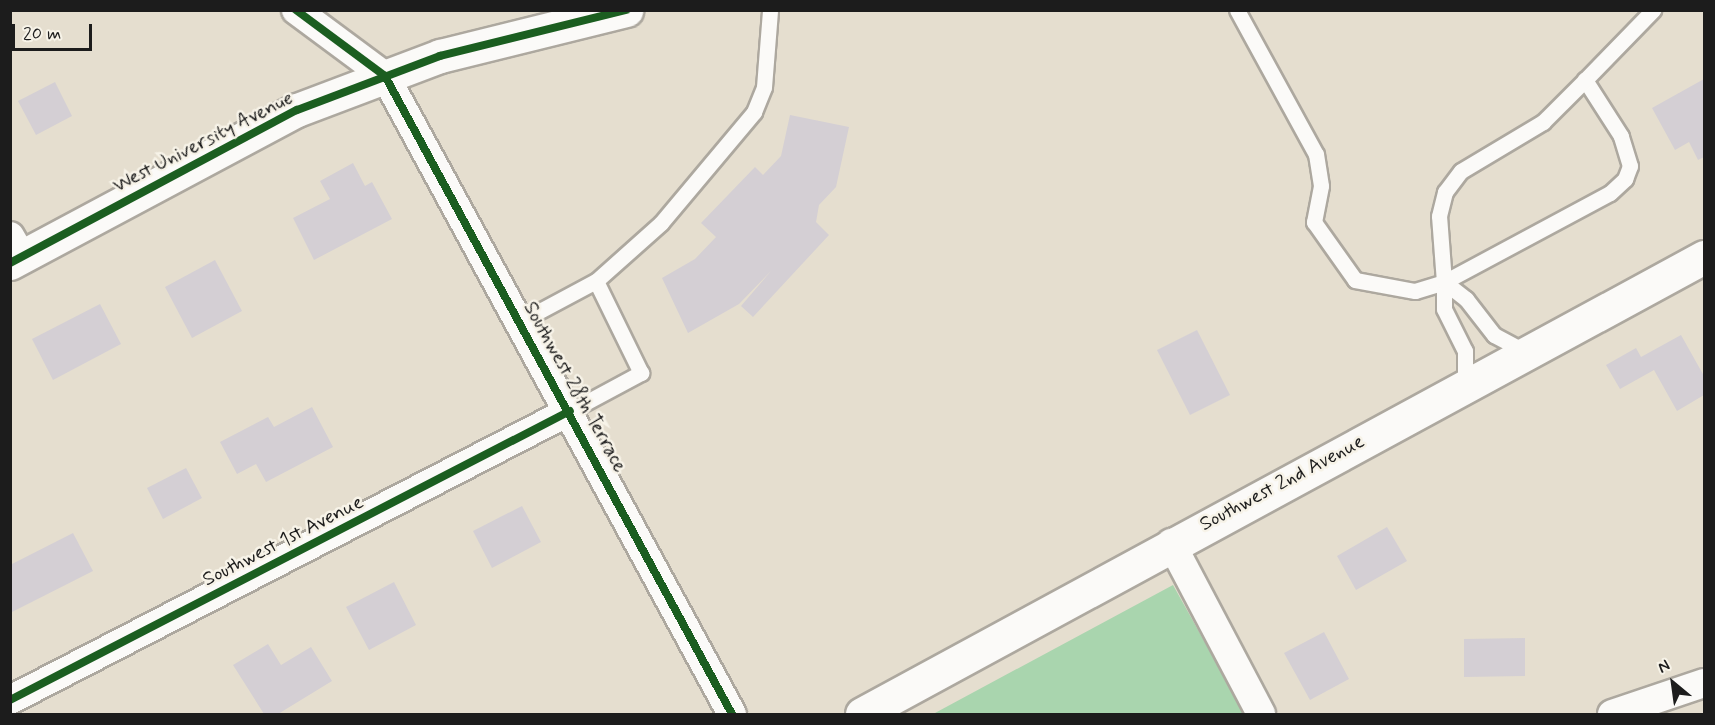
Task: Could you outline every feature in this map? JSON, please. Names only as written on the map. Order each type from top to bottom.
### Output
[{"type":"main road","name":"West University Avenue","points":[[14,252],[246,135],[386,76],[440,56],[626,10]]},
{"type":"main road","name":"Southwest 2nd Avenue","points":[[862,714],[1171,543],[1704,257]]},
{"type":"street","points":[[296,10],[386,76]]},
{"type":"street","name":"Southwest 28th Terrace","points":[[386,76],[570,411],[732,714]]},
{"type":"street","name":"Southwest 1st Avenue","points":[[10,700],[570,411]]},
{"type":"street","points":[[1171,543],[1261,714]]},
{"type":"street","points":[[1612,714],[1704,683]]},
{"type":"lane","points":[[521,321],[596,281],[661,223],[754,112],[764,87],[770,10]]},
{"type":"lane","points":[[1237,10],[1316,154],[1321,186],[1314,222],[1355,280],[1415,291],[1444,282],[1610,193],[1625,179],[1630,166],[1621,135],[1585,80]]},
{"type":"lane","points":[[1465,384],[1465,351],[1444,309],[1439,216],[1445,192],[1461,171],[1543,122],[1653,10]]},
{"type":"lane","points":[[570,411],[641,373],[596,281]]},
{"type":"lane","points":[[1444,282],[1466,299],[1494,335],[1526,352]]},
{"type":"green space","points":[[1173,585],[1245,714],[931,714],[935,713]]},
{"type":"building","points":[[1704,79],[1704,157],[1698,160],[1689,142],[1675,150],[1652,108]]},
{"type":"building","points":[[55,82],[72,116],[36,135],[18,101]]},
{"type":"building","points":[[790,115],[849,127],[836,187],[819,205],[816,222],[829,235],[753,317],[741,306],[771,271],[739,304],[688,333],[662,278],[695,259],[716,237],[701,223],[755,167],[763,175],[781,156]]},
{"type":"building","points":[[353,163],[365,186],[372,182],[392,219],[314,260],[293,218],[330,199],[320,181]]},
{"type":"building","points":[[215,260],[242,311],[192,338],[165,287]]},
{"type":"building","points":[[100,304],[121,344],[53,380],[32,339]]},
{"type":"building","points":[[1197,330],[1230,395],[1190,415],[1157,350]]},
{"type":"building","points":[[1681,335],[1704,376],[1704,395],[1677,411],[1654,370],[1620,389],[1606,365],[1636,348],[1641,357]]},
{"type":"building","points":[[312,407],[333,447],[266,482],[256,464],[237,474],[220,442],[268,417],[274,427]]},
{"type":"building","points":[[186,468],[202,498],[163,519],[147,488]]},
{"type":"building","points":[[522,506],[541,542],[492,568],[473,531]]},
{"type":"building","points":[[1387,527],[1407,561],[1356,590],[1337,556]]},
{"type":"building","points":[[73,533],[93,571],[10,613],[10,565]]},
{"type":"building","points":[[394,582],[416,625],[369,650],[346,607]]},
{"type":"building","points":[[1324,632],[1349,679],[1310,700],[1284,653]]},
{"type":"building","points":[[1525,638],[1525,676],[1464,677],[1464,639]]},
{"type":"building","points":[[268,644],[281,665],[311,647],[332,681],[278,714],[264,714],[233,665]]},
{"type":"cycle path","points":[[296,10],[385,76],[732,714]]},
{"type":"cycle path","points":[[10,263],[297,110],[440,56],[626,10]]},
{"type":"cycle path","points":[[10,700],[570,411]]}]
